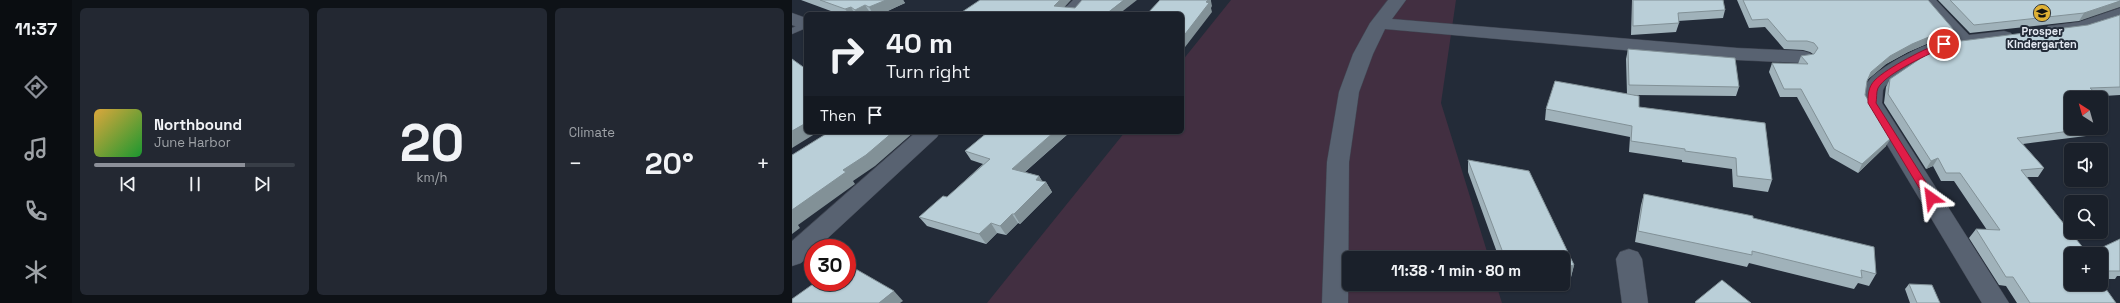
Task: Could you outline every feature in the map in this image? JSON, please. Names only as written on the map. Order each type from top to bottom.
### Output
[{"type":"street","points":[[1070,12],[1083,0]]},
{"type":"street","points":[[1335,303],[1338,162],[1349,92],[1363,54],[1379,23],[1397,0]]},
{"type":"street","points":[[1926,0],[1964,40]]},
{"type":"street","points":[[1996,303],[1872,103],[1873,90],[1878,82],[1915,57],[1944,44],[1964,40],[2029,34],[2082,26],[2120,13]]},
{"type":"street","points":[[1379,23],[1729,53],[1803,57]]},
{"type":"street","points":[[792,256],[927,134]]},
{"type":"street","points":[[1629,259],[1635,303]]},
{"type":"shaded area","points":[[1231,0],[1456,0],[1441,103],[1487,251],[1342,251],[1342,291],[1498,291],[1502,303],[987,303],[1123,134],[1184,134],[1184,59]]},
{"type":"building","points":[[820,0],[886,0],[869,7],[865,5],[855,10],[851,7],[845,9]]},
{"type":"building","points":[[980,0],[1060,0],[1054,6],[1075,8],[1082,0],[1124,0],[1109,12],[962,12]]},
{"type":"building","points":[[1160,0],[1208,0],[1206,2],[1209,3],[1184,35],[1184,12],[1149,12]]},
{"type":"building","points":[[1633,0],[1723,0],[1725,10],[1678,13],[1679,23],[1633,26]]},
{"type":"building","points":[[1743,0],[1928,0],[1953,29],[1912,44],[1890,56],[1871,72],[1867,81],[1865,95],[1891,138],[1862,164],[1834,149],[1801,89],[1784,89],[1772,63],[1808,64],[1801,56],[1814,54],[1818,48],[1814,43],[1807,41],[1787,41],[1768,19],[1752,20]]},
{"type":"building","points":[[1950,0],[2120,1],[2084,13],[1974,25]]},
{"type":"building","points":[[2120,15],[2120,87],[2090,88],[2093,91],[2064,91],[2064,132],[2017,138],[2044,168],[2021,170],[2064,224],[2064,239],[2076,239],[2082,247],[2064,247],[2064,291],[2107,291],[2116,303],[2030,303],[2013,277],[2006,277],[1976,229],[2000,230],[1960,173],[1946,173],[1938,158],[1931,161],[1888,94],[1890,79],[1927,54],[1953,42],[2088,25]]},
{"type":"building","points":[[1628,49],[1735,58],[1739,87],[1629,85]]},
{"type":"building","points":[[792,59],[804,68],[804,124],[792,131]]},
{"type":"building","points":[[1555,81],[1639,96],[1639,107],[1765,123],[1772,180],[1737,176],[1736,158],[1685,151],[1685,149],[1631,141],[1632,126],[1546,109]]},
{"type":"building","points":[[826,134],[891,134],[866,155],[843,170],[846,172],[792,210],[792,155]]},
{"type":"building","points":[[986,134],[1052,134],[1012,169],[1039,176],[1036,180],[1046,182],[1000,226],[991,223],[979,234],[919,217],[943,196],[947,197],[990,159],[965,151]]},
{"type":"building","points":[[1468,160],[1529,171],[1567,251],[1502,251]]},
{"type":"building","points":[[1644,194],[1753,216],[1753,218],[1874,247],[1876,274],[1861,270],[1862,278],[1752,251],[1752,255],[1638,231]]},
{"type":"building","points":[[2120,239],[2120,271],[2108,271],[2108,247],[2103,247]]},
{"type":"building","points":[[1570,257],[1574,265],[1570,266]]},
{"type":"building","points":[[856,269],[894,291],[879,303],[792,303],[792,299],[804,290],[856,291]]},
{"type":"building","points":[[1722,280],[1751,303],[1695,302]]},
{"type":"building","points":[[1909,284],[1932,285],[1940,303],[1917,303]]},
{"type":"place","name":"Prosper Kindergarten","points":[[2042,13]]},
{"type":"route","points":[[1931,198],[1872,103],[1873,90],[1878,82],[1915,57],[1944,44]]}]
